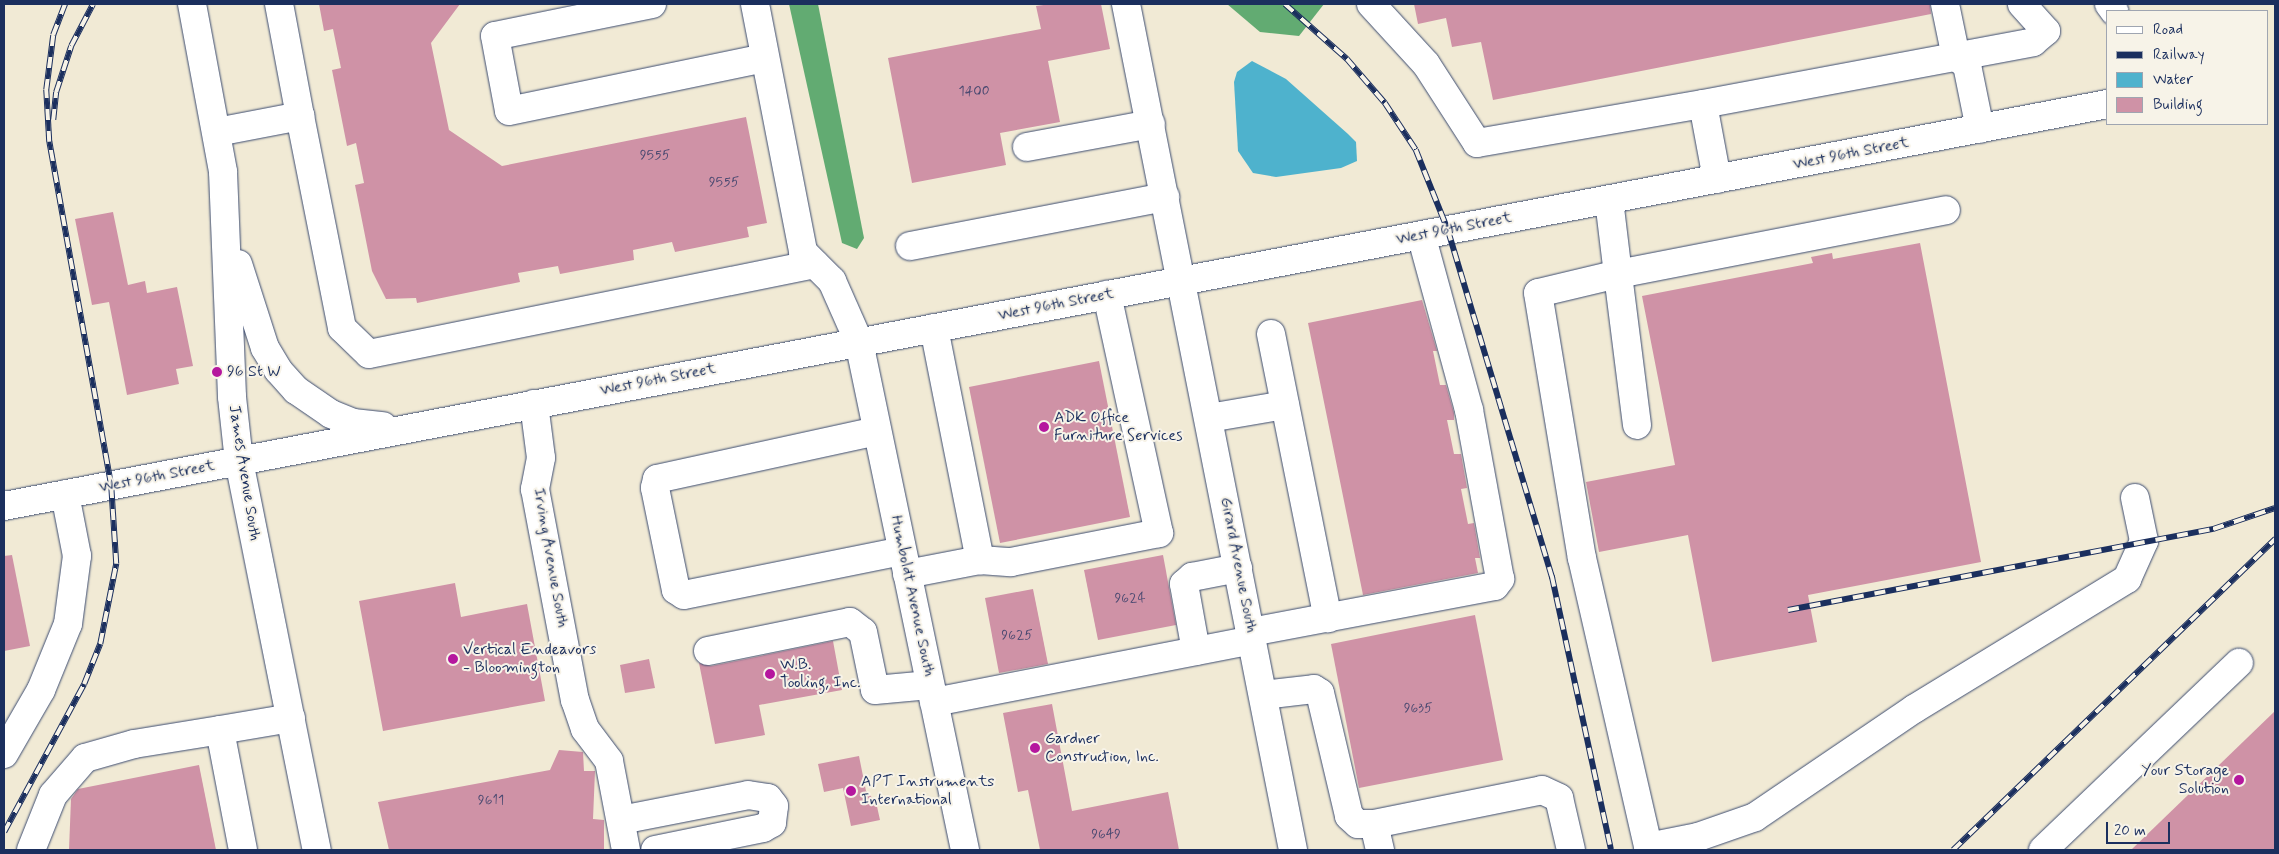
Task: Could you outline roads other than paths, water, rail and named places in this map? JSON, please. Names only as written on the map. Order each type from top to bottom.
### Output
[{"type":"street","name":"James Avenue South","points":[[192,4],[217,132],[229,235],[232,397],[239,460],[317,850]]},
{"type":"street","points":[[279,4],[342,328],[369,354],[815,264]]},
{"type":"street","points":[[652,4],[495,36],[509,111],[765,58]]},
{"type":"street","name":"Humboldt Avenue South","points":[[755,4],[803,252],[832,281],[859,342],[965,850]]},
{"type":"street","name":"Girard Avenue South","points":[[1126,4],[1183,280],[1293,850]]},
{"type":"street","points":[[1371,4],[1426,64],[1478,143],[1703,104],[2033,42],[2046,31],[2022,4]]},
{"type":"street","points":[[1945,4],[1956,57],[1967,65],[1980,129]]},
{"type":"street","points":[[1703,104],[1717,179]]},
{"type":"street","name":"West 96th Street","points":[[4,506],[404,428],[2106,104]]},
{"type":"street","points":[[217,132],[300,116]]},
{"type":"street","points":[[1027,147],[1151,124]]},
{"type":"street","points":[[910,246],[1166,197]]},
{"type":"street","points":[[1609,200],[1637,424]]},
{"type":"street","points":[[1946,210],[1618,274],[1538,293],[1582,558],[1617,696],[1648,848],[1698,837],[1755,817],[1914,709],[2127,579],[2144,541],[2136,498]]},
{"type":"street","points":[[229,235],[265,348],[296,390],[353,423],[404,428]]},
{"type":"street","points":[[708,651],[850,622],[863,632],[875,690],[932,694],[1196,651],[1328,618],[1495,586],[1500,579],[1469,410],[1422,235]]},
{"type":"street","points":[[877,431],[657,478],[676,590],[684,595],[905,563],[980,560],[1011,562],[1159,533],[1107,295]]},
{"type":"street","points":[[934,328],[980,560]]},
{"type":"street","points":[[1271,334],[1328,618]]},
{"type":"street","name":"Irving Avenue South","points":[[534,404],[541,458],[535,489],[575,700],[585,729],[609,761],[626,850]]},
{"type":"street","points":[[1210,418],[1285,405]]},
{"type":"street","points":[[4,754],[41,690],[68,624],[77,556],[65,494]]},
{"type":"street","points":[[1196,651],[1184,584],[1192,577],[1238,568]]},
{"type":"street","points":[[2043,850],[2239,663]]},
{"type":"street","points":[[1263,695],[1314,690],[1320,693],[1348,816],[1377,837],[1542,790],[1559,798],[1571,850]]},
{"type":"street","points":[[31,850],[53,795],[85,758],[134,744],[291,718]]},
{"type":"street","points":[[220,730],[243,850]]},
{"type":"street","points":[[620,820],[748,795],[768,798],[774,806],[772,823],[763,828],[655,850]]},
{"type":"water","points":[[1252,61],[1286,79],[1348,134],[1356,142],[1357,161],[1341,168],[1276,177],[1253,173],[1238,151],[1234,82],[1237,72]]},
{"type":"railway","points":[[4,832],[84,684],[100,644],[116,564],[111,486],[49,142],[46,90],[53,35],[65,4]]},
{"type":"railway","points":[[53,120],[56,92],[71,46],[93,4]]},
{"type":"railway","points":[[1285,4],[1347,59],[1385,103],[1416,150],[1448,230],[1553,579]]},
{"type":"railway","points":[[1788,610],[2213,529],[2275,508]]},
{"type":"railway","points":[[1953,850],[2275,539]]},
{"type":"railway","points":[[1552,576],[1611,850]]},
{"type":"place","name":"96 St W","points":[[217,372]]},
{"type":"place","name":"ADK Office Furniture Services","points":[[1044,427]]},
{"type":"place","name":"Vertical Endeavors - Bloomington","points":[[453,659]]},
{"type":"place","name":"W.B. Tooling, Inc.","points":[[770,674]]},
{"type":"place","name":"Gardner Construction, Inc.","points":[[1035,748]]},
{"type":"place","name":"Your Storage Solution","points":[[2239,780]]},
{"type":"place","name":"APT Instruments International","points":[[851,791]]}]
